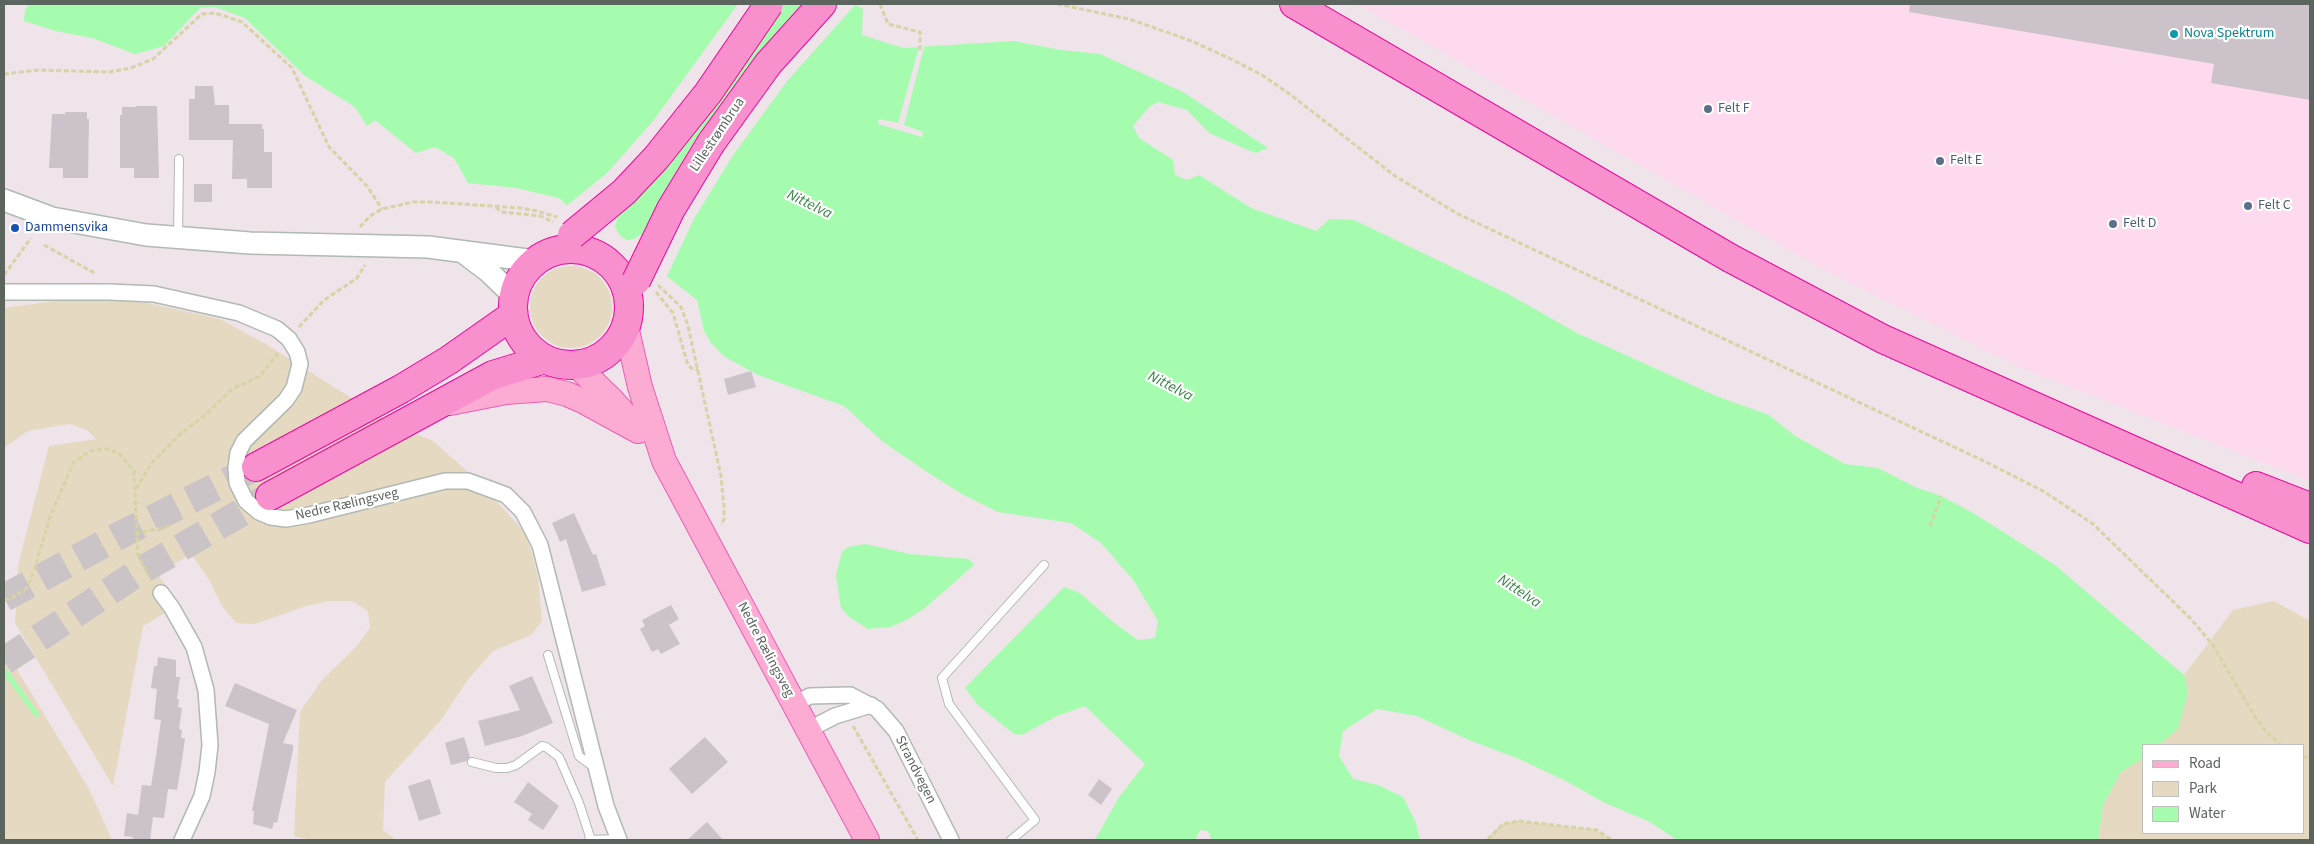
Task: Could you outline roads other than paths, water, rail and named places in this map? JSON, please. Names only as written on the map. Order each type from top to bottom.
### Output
[{"type":"highway","points":[[256,467],[401,389],[500,326],[513,305],[523,275],[624,192],[656,158],[714,85],[769,4]]},
{"type":"highway","name":"Lillestrømbrua","points":[[635,287],[671,208],[711,142],[768,64],[822,4]]},
{"type":"highway","points":[[1294,4],[1730,258],[1883,339],[2310,529]]},
{"type":"highway","points":[[513,305],[516,328],[521,338],[534,353],[545,359],[576,365],[602,356],[613,347],[635,287],[623,280],[615,267],[604,259],[578,248],[565,239]]},
{"type":"highway","points":[[270,496],[492,375],[545,359]]},
{"type":"highway","points":[[1962,375],[2040,397],[2310,507]]},
{"type":"main road","points":[[4,200],[52,218],[113,230],[178,238],[250,243],[428,247],[464,253],[565,239]]},
{"type":"main road","points":[[464,253],[494,277],[513,305]]},
{"type":"main road","name":"Nedre Rælingsveg","points":[[635,287],[640,387],[664,461],[867,840]]},
{"type":"main road","name":"Nedre Rælingsveg","points":[[576,365],[611,399],[664,461]]},
{"type":"main road","points":[[434,406],[506,392],[547,389],[567,394],[583,401],[638,430]]},
{"type":"street","name":"Nedre Rælingsveg","points":[[4,292],[154,294],[239,313],[277,329],[286,344],[297,352],[300,364],[294,388],[286,400],[244,442],[238,453],[236,468],[237,483],[246,501],[259,512],[271,517],[286,519],[309,515],[445,481],[468,481],[506,495],[523,512],[540,545],[606,806],[619,840]]},
{"type":"street","points":[[160,593],[172,608],[194,647],[206,690],[210,745],[208,772],[202,796],[182,840]]},
{"type":"street","name":"Strandvegen","points":[[793,704],[810,696],[850,695],[872,705],[883,714],[896,731],[952,840]]},
{"type":"street","points":[[808,730],[835,716],[872,705]]},
{"type":"lane","points":[[178,238],[179,159]]},
{"type":"lane","points":[[1011,840],[1035,820],[950,704],[942,678],[1044,565]]},
{"type":"lane","points":[[548,655],[579,756],[597,769]]},
{"type":"lane","points":[[472,762],[496,768],[507,768],[516,765],[542,746],[546,747],[559,757],[579,803],[590,840],[619,840]]},
{"type":"water","name":"Nittelva","points":[[29,4],[854,4],[863,9],[862,35],[903,48],[1014,41],[1061,50],[1100,54],[1183,92],[1268,148],[1255,153],[1209,133],[1187,110],[1158,102],[1149,107],[1133,126],[1139,138],[1173,160],[1175,175],[1187,180],[1199,175],[1251,208],[1316,231],[1330,219],[1354,220],[1508,294],[1577,333],[1716,396],[1769,415],[1795,436],[1845,464],[1878,468],[1915,487],[1941,496],[1975,514],[2055,565],[2184,675],[2188,692],[2178,729],[2160,744],[2142,744],[2142,759],[2121,772],[2103,805],[2098,840],[1677,840],[1650,822],[1605,803],[1564,780],[1519,759],[1469,740],[1417,716],[1377,709],[1343,731],[1339,756],[1353,779],[1378,785],[1403,797],[1416,823],[1420,840],[1212,840],[1208,831],[1200,830],[1195,840],[1095,840],[1119,797],[1145,764],[1085,706],[1057,716],[1022,735],[1014,734],[978,705],[965,688],[1064,587],[1080,593],[1113,622],[1138,640],[1155,638],[1158,621],[1134,581],[1101,543],[1071,523],[998,512],[962,494],[924,470],[882,441],[844,406],[758,375],[725,357],[711,343],[704,331],[697,300],[608,230],[574,212],[559,198],[516,188],[468,183],[454,158],[435,147],[416,153],[375,120],[367,126],[355,107],[305,76],[245,18],[215,7],[200,8],[164,46],[135,54],[92,38],[56,31],[24,21],[25,10]]},
{"type":"water","points":[[865,544],[910,554],[969,559],[974,565],[925,608],[908,619],[891,627],[868,629],[849,617],[841,608],[836,575],[842,552],[848,547]]},
{"type":"waterway","points":[[4,670],[36,714]]},
{"type":"tunnel","points":[[4,598],[124,533],[256,467]]},
{"type":"tunnel","points":[[4,661],[137,573],[270,496]]},
{"type":"place","name":"Nova Spektrum","points":[[2174,34]]},
{"type":"place","name":"Felt F","points":[[1708,109]]},
{"type":"place","name":"Felt E","points":[[1940,161]]},
{"type":"place","name":"Felt C","points":[[2248,206]]},
{"type":"place","name":"Felt D","points":[[2113,224]]},
{"type":"place","name":"Dammensvika","points":[[15,228]]}]
